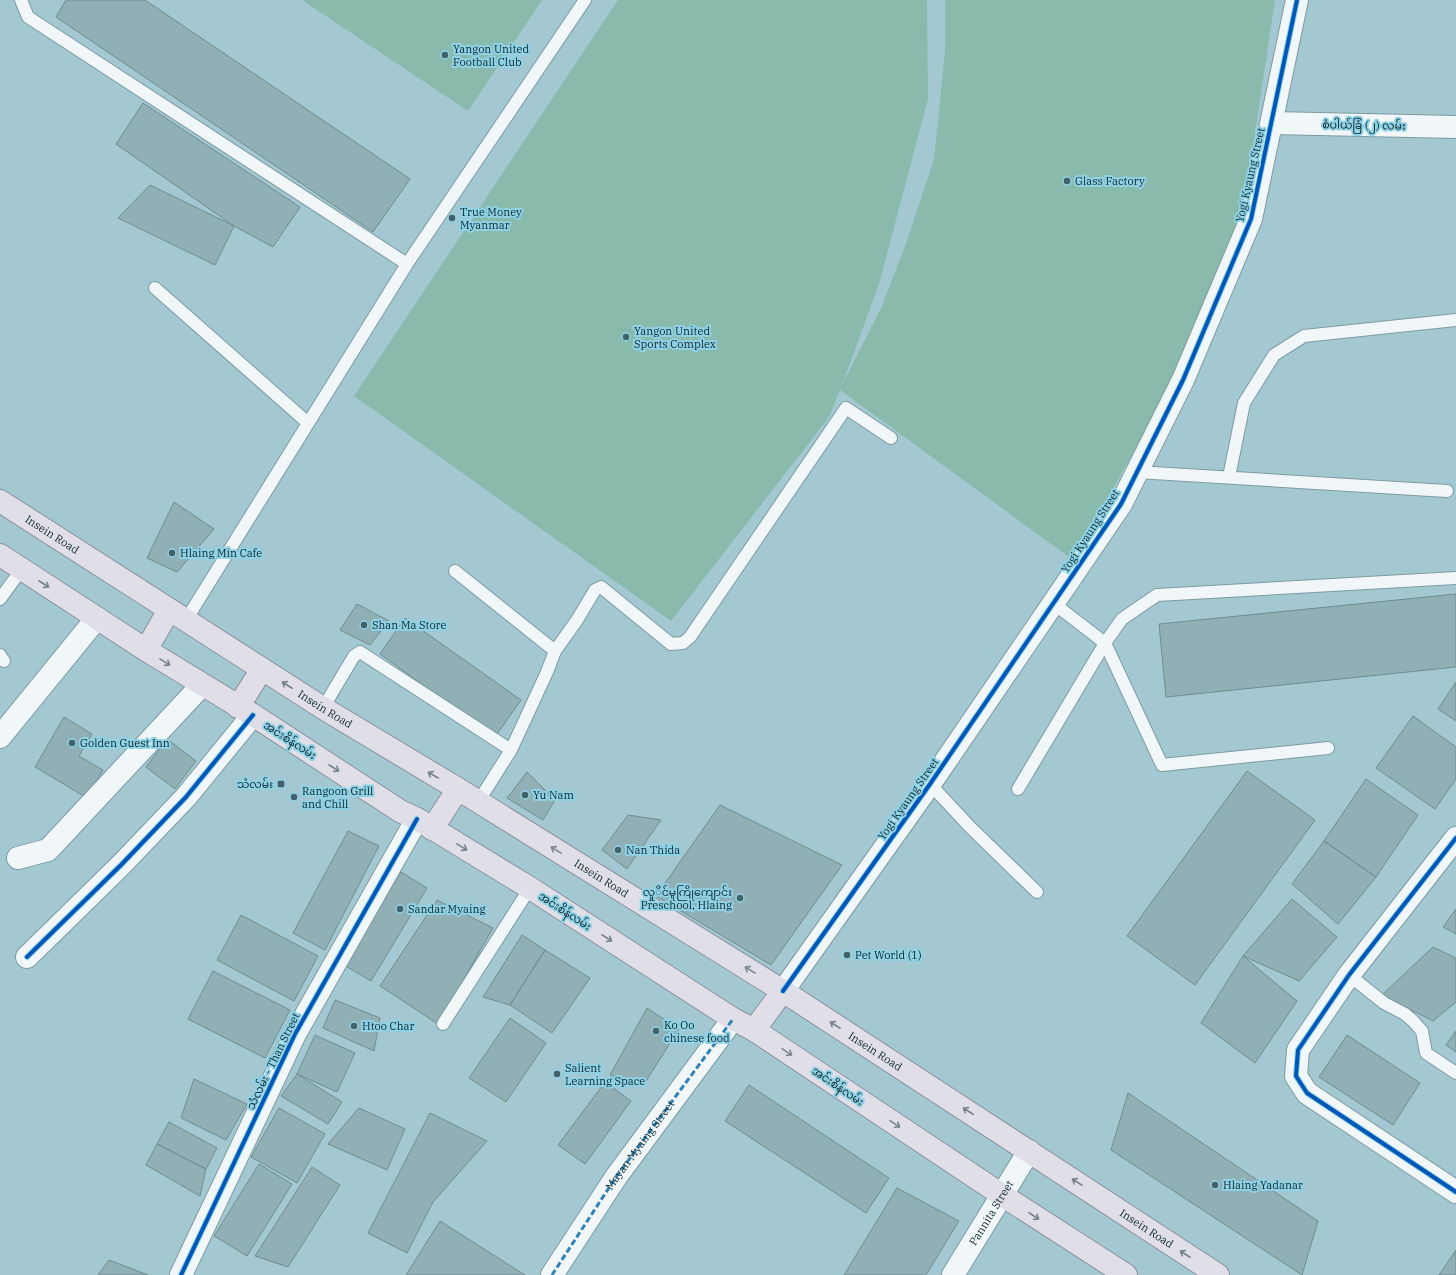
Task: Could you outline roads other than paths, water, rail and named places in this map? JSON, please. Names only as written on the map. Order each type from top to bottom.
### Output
[{"type":"main road","name":"Insein Road","points":[[0,501],[323,708],[458,789],[783,991],[1218,1275]]},
{"type":"main road","name":"အင်းစိန်လမ်း","points":[[0,554],[146,650],[245,711],[400,811],[530,888],[733,1019],[754,1030],[1002,1195],[1126,1275]]},
{"type":"main road","points":[[146,650],[177,615]]},
{"type":"main road","points":[[245,711],[262,669]]},
{"type":"main road","points":[[424,824],[458,789]]},
{"type":"main road","points":[[754,1030],[783,991]]},
{"type":"street","name":"Yogi Kyaung Street","points":[[783,991],[930,784],[1121,504],[1183,380],[1251,219],[1297,0]]},
{"type":"street","name":"စံပါယ်ခြံ (၂) လမ်း","points":[[1272,123],[1456,126]]},
{"type":"street","points":[[0,737],[97,618]]},
{"type":"street","points":[[18,858],[48,850],[202,685]]},
{"type":"street","points":[[27,957],[121,865],[186,797],[245,711]]},
{"type":"street","name":"သံလမ်း - Than Street","points":[[181,1275],[295,1034],[424,824]]},
{"type":"street","points":[[1453,1184],[1307,1093],[1296,1076],[1298,1050],[1349,975],[1456,838]]},
{"type":"street","name":"Mayan Myaing Street","points":[[552,1275],[616,1177],[733,1019]]},
{"type":"street","name":"Pannita Street","points":[[953,1275],[1029,1151]]},
{"type":"lane","points":[[21,0],[28,17],[407,264]]},
{"type":"lane","points":[[177,615],[308,423],[407,264],[585,0]]},
{"type":"lane","points":[[155,288],[308,423]]},
{"type":"lane","points":[[1229,477],[1244,403],[1274,355],[1304,336],[1456,320]]},
{"type":"lane","points":[[478,802],[511,750],[547,672],[555,651],[577,620],[595,590],[601,587],[672,644],[683,643],[690,637],[846,408],[892,438]]},
{"type":"lane","points":[[1137,472],[1447,491]]},
{"type":"lane","points":[[0,599],[22,569]]},
{"type":"lane","points":[[456,571],[555,651]]},
{"type":"lane","points":[[1018,789],[1105,643],[1122,619],[1157,595],[1456,578]]},
{"type":"lane","points":[[1053,603],[1105,643],[1162,765],[1328,748]]},
{"type":"lane","points":[[323,708],[354,656],[360,652],[511,750]]},
{"type":"lane","points":[[930,784],[970,827],[1037,892]]},
{"type":"lane","points":[[443,1024],[530,888]]},
{"type":"lane","points":[[1349,975],[1384,1003],[1405,1014],[1413,1021],[1422,1031],[1426,1053],[1456,1073]]},
{"type":"place","name":"Yangon United Football Club","points":[[445,55]]},
{"type":"place","name":"Glass Factory","points":[[1067,181]]},
{"type":"place","name":"True Money Myanmar","points":[[452,218]]},
{"type":"place","name":"Yangon United Sports Complex","points":[[626,337]]},
{"type":"place","name":"Hlaing Min Cafe","points":[[172,553]]},
{"type":"place","name":"Shan Ma Store","points":[[364,625]]},
{"type":"place","name":"Golden Guest Inn","points":[[72,743]]},
{"type":"place","name":"သံလမ်း","points":[[281,784]]},
{"type":"place","name":"Yu Nam","points":[[525,795]]},
{"type":"place","name":"Rangoon Grill and Chill","points":[[294,797]]},
{"type":"place","name":"Nan Thida","points":[[618,850]]},
{"type":"place","name":"လှုိင်မူကြိုကျောင်း Preschool, Hlaing","points":[[740,898]]},
{"type":"place","name":"Sandar Myaing","points":[[400,909]]},
{"type":"place","name":"Pet World (1)","points":[[847,955]]},
{"type":"place","name":"Htoo Char","points":[[354,1026]]},
{"type":"place","name":"Ko Oo chinese food","points":[[656,1031]]},
{"type":"place","name":"Salient Learning Space","points":[[557,1074]]},
{"type":"place","name":"Hlaing Yadanar","points":[[1215,1185]]}]
